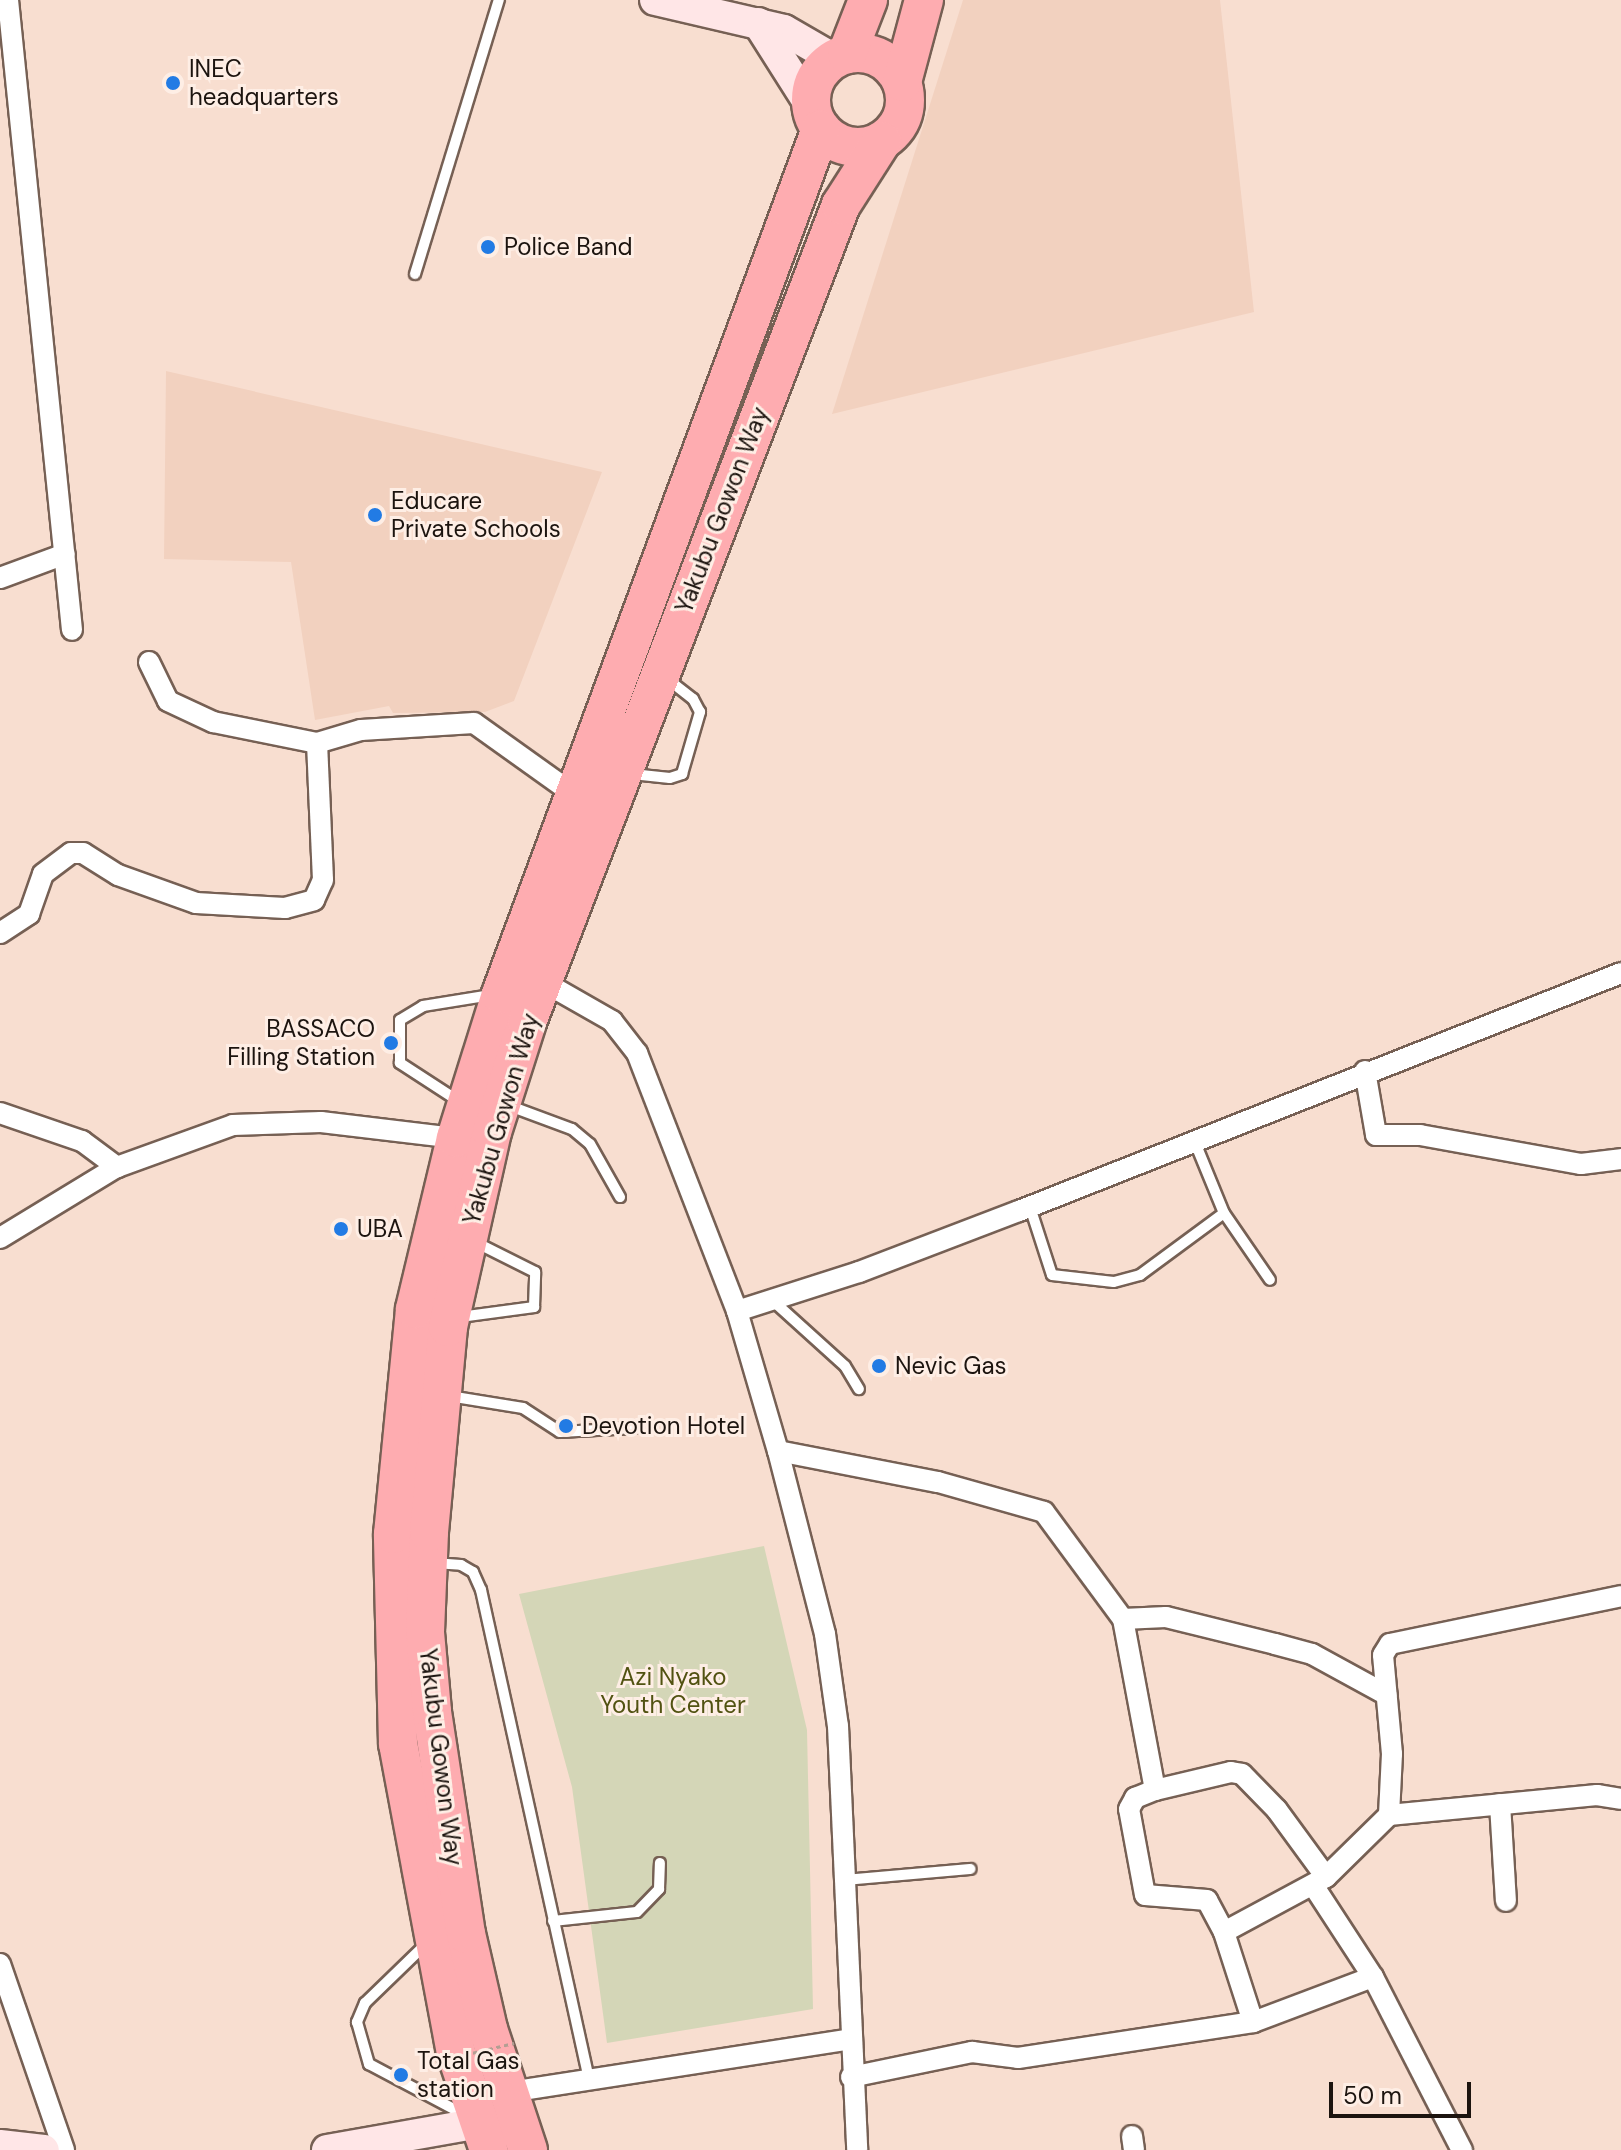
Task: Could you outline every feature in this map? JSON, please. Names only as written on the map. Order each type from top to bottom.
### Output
[{"type":"highway","points":[[868,0],[840,56],[815,79],[816,117],[856,147],[882,141],[901,122],[902,82],[924,0]]},
{"type":"highway","points":[[840,56],[886,61],[902,82]]},
{"type":"highway","name":"Yakubu Gowon Way","points":[[528,2150],[466,1934],[443,1800],[425,1632],[416,1582],[401,1419],[413,1325],[474,1115],[501,994],[816,117]]},
{"type":"highway","name":"Yakubu Gowon Way","points":[[484,2137],[456,2053],[398,1744],[439,1394],[466,1238],[474,1115],[542,981],[841,205],[882,141]]},
{"type":"main road","points":[[655,0],[758,23],[800,36],[840,56]]},
{"type":"main road","points":[[758,23],[816,117]]},
{"type":"main road","points":[[327,2150],[484,2137]]},
{"type":"main road","points":[[1,2146],[44,2150]]},
{"type":"street","points":[[8,0],[72,630]]},
{"type":"street","points":[[0,578],[65,554]]},
{"type":"street","points":[[149,662],[168,701],[213,722],[317,743],[361,730],[474,723],[575,795]]},
{"type":"street","points":[[0,933],[29,914],[43,874],[71,853],[83,853],[118,875],[196,903],[285,908],[314,900],[323,880],[317,743]]},
{"type":"street","points":[[737,1311],[1030,1207],[1365,1071],[1621,973]]},
{"type":"street","points":[[542,981],[612,1021],[637,1053],[737,1311],[778,1451],[825,1634],[838,1726],[851,2077],[857,2150]]},
{"type":"street","points":[[1365,1071],[1376,1135],[1420,1135],[1581,1164],[1621,1159]]},
{"type":"street","points":[[0,1113],[82,1141],[117,1167]]},
{"type":"street","points":[[0,1238],[117,1167],[200,1134],[267,1121],[474,1115]]},
{"type":"street","points":[[778,1451],[938,1482],[1044,1512],[1123,1619],[1155,1790]]},
{"type":"street","points":[[1389,1815],[1392,1754],[1383,1655],[1390,1644],[1621,1596]]},
{"type":"street","points":[[1123,1619],[1166,1617],[1312,1654],[1387,1695]]},
{"type":"street","points":[[1253,2022],[1224,1932],[1207,1900],[1145,1895],[1129,1809],[1135,1798],[1155,1790],[1231,1772],[1242,1774],[1320,1881],[1462,2150]]},
{"type":"street","points":[[1224,1932],[1320,1881],[1389,1815],[1597,1795],[1621,1799]]},
{"type":"street","points":[[1500,1804],[1506,1901]]},
{"type":"street","points":[[0,1964],[64,2150]]},
{"type":"street","points":[[851,2077],[972,2052],[1018,2058],[1253,2022],[1373,1977]]},
{"type":"street","points":[[509,2092],[851,2039]]},
{"type":"lane","points":[[415,274],[499,0]]},
{"type":"lane","points":[[622,773],[670,778],[682,774],[698,705],[660,674]]},
{"type":"lane","points":[[501,994],[423,1006],[400,1020],[397,1053],[407,1071],[474,1115],[572,1129],[605,1162],[620,1197]]},
{"type":"lane","points":[[1194,1140],[1224,1213],[1270,1280]]},
{"type":"lane","points":[[1030,1207],[1052,1275],[1114,1282],[1140,1275],[1224,1213]]},
{"type":"lane","points":[[450,1317],[534,1307],[535,1272],[466,1238]]},
{"type":"lane","points":[[772,1300],[845,1366],[859,1389]]},
{"type":"lane","points":[[439,1394],[523,1408],[560,1432],[634,1428]]},
{"type":"lane","points":[[416,1582],[461,1565],[473,1572],[481,1590],[589,2079]]},
{"type":"lane","points":[[553,1921],[637,1912],[659,1889],[660,1863]]},
{"type":"lane","points":[[844,1880],[971,1869]]},
{"type":"lane","points":[[432,1937],[365,2003],[357,2022],[369,2064],[484,2137]]},
{"type":"path","points":[[442,2060],[514,2043]]},
{"type":"shaded area","points":[[963,0],[1220,0],[1254,312],[832,414]]},
{"type":"shaded area","name":"Educare Private Schools","points":[[166,371],[602,472],[514,701],[485,712],[393,713],[389,706],[315,720],[291,562],[164,559]]},
{"type":"green space","name":"Azi Nyako Youth Center","points":[[764,1546],[807,1730],[813,2009],[607,2043],[572,1787],[519,1594]]},
{"type":"place","name":"INEC headquarters","points":[[173,83]]},
{"type":"place","name":"Police Band","points":[[488,247]]},
{"type":"place","name":"Educare Private Schools","points":[[375,515]]},
{"type":"place","name":"BASSACO Filling Station","points":[[391,1043]]},
{"type":"place","name":"UBA","points":[[341,1229]]},
{"type":"place","name":"Nevic Gas","points":[[879,1366]]},
{"type":"place","name":"Devotion Hotel","points":[[566,1426]]},
{"type":"place","name":"Total Gas station","points":[[401,2075]]}]
